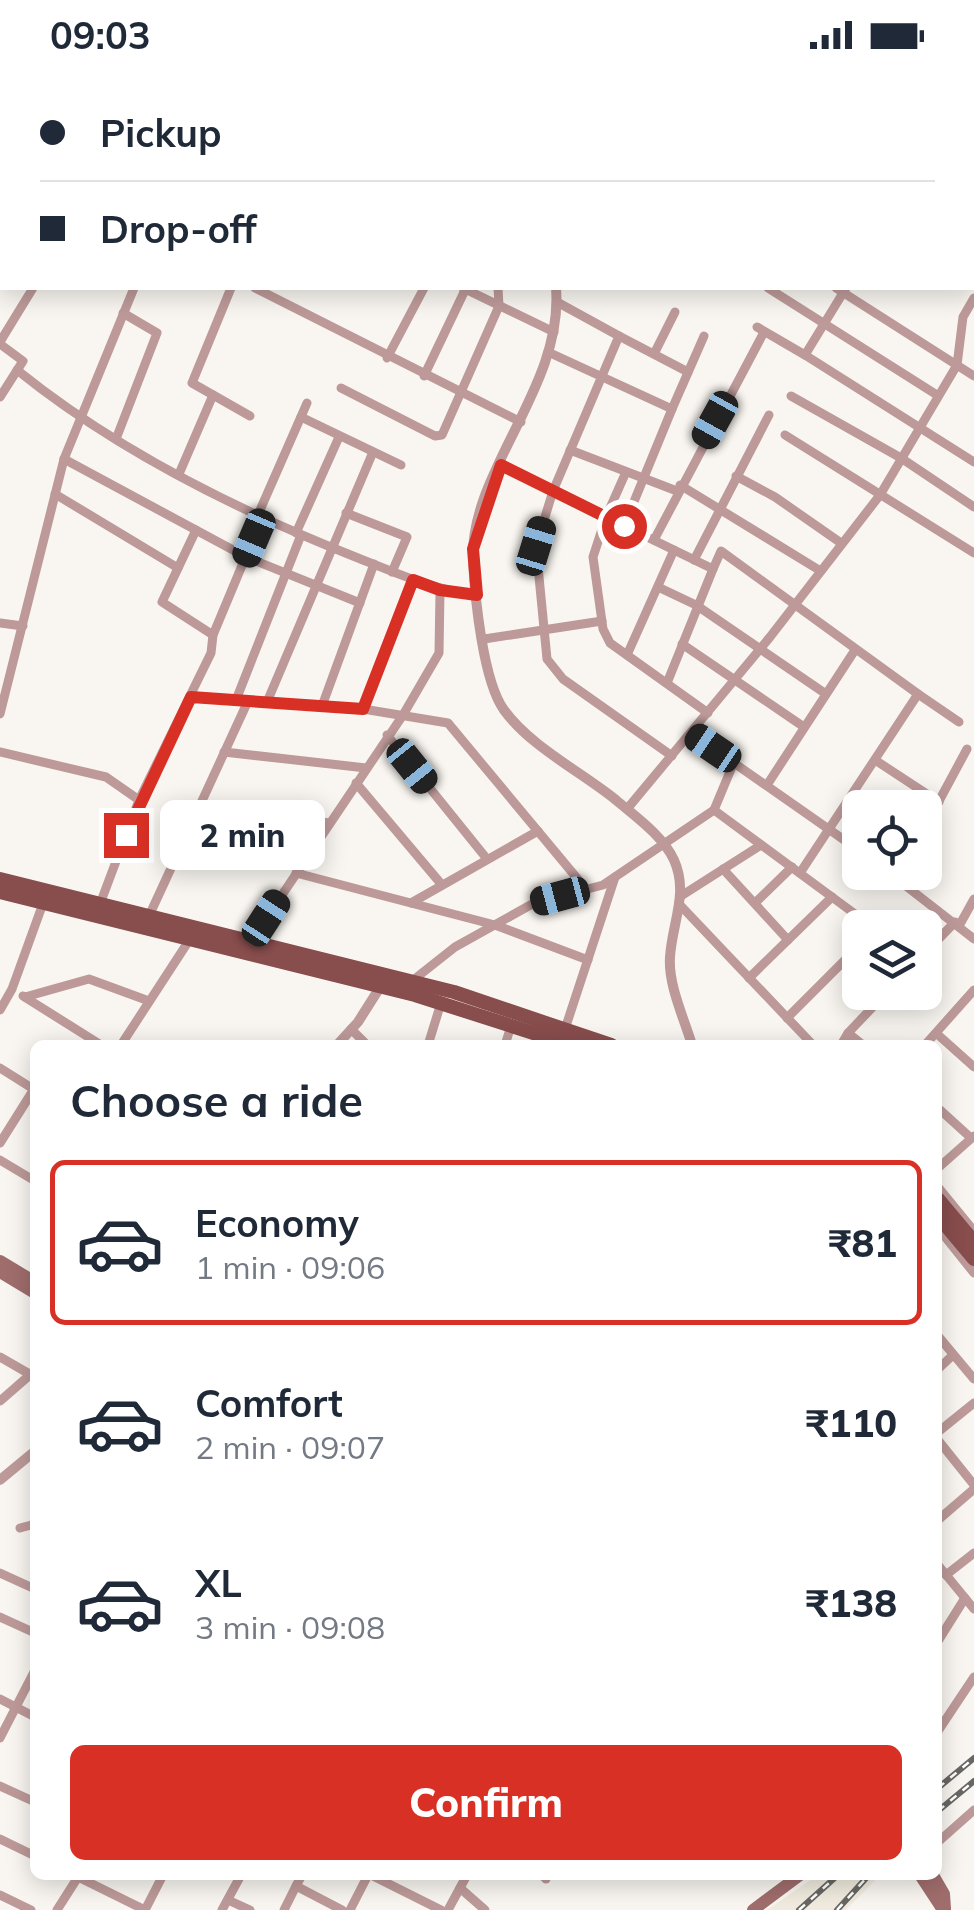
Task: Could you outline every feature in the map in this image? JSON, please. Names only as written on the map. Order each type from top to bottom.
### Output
[{"type":"main road","points":[[0,879],[190,939],[384,981],[412,981],[596,1040]]},
{"type":"main road","points":[[0,892],[100,904],[252,941],[384,981],[554,1040]]},
{"type":"main road","points":[[942,1204],[974,1242]]},
{"type":"main road","points":[[942,1221],[974,1259]]},
{"type":"main road","points":[[0,1261],[30,1279]]},
{"type":"main road","points":[[2,1278],[30,1291]]},
{"type":"main road","points":[[753,1910],[793,1880]]},
{"type":"main road","points":[[923,1880],[944,1910]]},
{"type":"main road","points":[[936,1880],[944,1894],[944,1910]]},
{"type":"street","points":[[0,397],[23,361],[0,342],[32,290]]},
{"type":"street","points":[[0,714],[64,459],[133,290]]},
{"type":"street","points":[[230,290],[192,383],[250,416]]},
{"type":"street","points":[[259,290],[387,358],[521,422]]},
{"type":"street","points":[[387,358],[423,290]]},
{"type":"street","points":[[424,376],[464,290]]},
{"type":"street","points":[[469,290],[554,332]]},
{"type":"street","points":[[342,388],[439,437],[499,306],[498,290]]},
{"type":"street","points":[[556,290],[554,332],[548,352],[501,465],[473,549],[484,639],[496,696],[512,720],[627,809],[664,844],[681,879],[671,973],[691,1040]]},
{"type":"street","points":[[771,290],[937,395]]},
{"type":"street","points":[[804,355],[841,290]]},
{"type":"street","points":[[844,290],[974,376]]},
{"type":"street","points":[[627,809],[761,649],[880,496],[956,365],[964,317],[974,298]]},
{"type":"street","points":[[557,302],[688,372]]},
{"type":"street","points":[[654,354],[675,312]]},
{"type":"street","points":[[116,439],[157,333],[123,313]]},
{"type":"street","points":[[654,540],[761,330],[974,462]]},
{"type":"street","points":[[619,336],[553,491],[536,546],[547,659],[563,679],[672,756]]},
{"type":"street","points":[[624,526],[704,336]]},
{"type":"street","points":[[548,352],[672,409]]},
{"type":"street","points":[[17,370],[78,419],[259,518],[440,590],[477,595]]},
{"type":"street","points":[[179,474],[213,395]]},
{"type":"street","points":[[791,396],[901,458],[974,506]]},
{"type":"street","points":[[100,904],[139,800],[211,653],[213,635],[307,403]]},
{"type":"street","points":[[694,560],[768,415]]},
{"type":"street","points":[[301,418],[401,466]]},
{"type":"street","points":[[784,435],[974,553]]},
{"type":"street","points":[[236,700],[339,436]]},
{"type":"street","points":[[570,450],[679,488],[720,508],[819,570]]},
{"type":"street","points":[[266,702],[373,452]]},
{"type":"street","points":[[64,459],[246,557],[360,604]]},
{"type":"street","points":[[501,465],[713,569]]},
{"type":"street","points":[[626,472],[592,557],[602,621],[610,643],[708,712]]},
{"type":"street","points":[[736,476],[775,496],[841,543]]},
{"type":"street","points":[[56,494],[178,568]]},
{"type":"street","points":[[346,513],[406,537],[392,572]]},
{"type":"street","points":[[196,530],[162,602],[213,635]]},
{"type":"street","points":[[704,540],[959,722]]},
{"type":"street","points":[[627,655],[674,550]]},
{"type":"street","points":[[667,683],[696,605],[722,551]]},
{"type":"street","points":[[322,706],[374,564]]},
{"type":"street","points":[[363,709],[413,580]]},
{"type":"street","points":[[658,587],[696,605],[826,694]]},
{"type":"street","points":[[252,941],[404,715],[439,653],[440,590]]},
{"type":"street","points":[[484,639],[602,621]]},
{"type":"street","points":[[0,623],[23,626]]},
{"type":"street","points":[[682,644],[804,727]]},
{"type":"street","points":[[767,785],[855,650]]},
{"type":"street","points":[[754,903],[796,870],[830,828],[918,694]]},
{"type":"street","points":[[191,697],[363,709],[448,723],[586,889]]},
{"type":"street","points":[[150,916],[248,701]]},
{"type":"street","points":[[691,733],[842,837]]},
{"type":"street","points":[[388,735],[488,859]]},
{"type":"street","points":[[942,796],[967,750]]},
{"type":"street","points":[[0,752],[114,780],[114,786],[139,800]]},
{"type":"street","points":[[224,752],[366,768]]},
{"type":"street","points":[[874,760],[920,790]]},
{"type":"street","points":[[412,981],[455,948],[534,903],[614,877],[714,810],[734,762]]},
{"type":"street","points":[[356,783],[442,885]]},
{"type":"street","points":[[198,809],[330,822]]},
{"type":"street","points":[[714,810],[850,910]]},
{"type":"street","points":[[411,902],[538,831]]},
{"type":"street","points":[[680,900],[761,844]]},
{"type":"street","points":[[723,869],[788,940]]},
{"type":"street","points":[[296,873],[495,924],[588,960]]},
{"type":"street","points":[[565,1030],[614,877]]},
{"type":"street","points":[[915,890],[974,939]]},
{"type":"street","points":[[0,1010],[12,990],[45,896]]},
{"type":"street","points":[[750,978],[832,897]]},
{"type":"street","points":[[942,938],[974,899]]},
{"type":"street","points":[[680,900],[808,1040]]},
{"type":"street","points":[[124,1040],[190,939]]},
{"type":"street","points":[[787,1018],[842,963]]},
{"type":"street","points":[[25,998],[89,978],[149,1002]]},
{"type":"street","points":[[341,1040],[384,981]]},
{"type":"street","points":[[12,990],[94,1040]]},
{"type":"street","points":[[930,1040],[974,990]]},
{"type":"street","points":[[964,1002],[974,1012]]},
{"type":"street","points":[[430,1040],[441,1003]]},
{"type":"street","points":[[844,1040],[870,1010]]},
{"type":"street","points":[[506,1040],[511,1026]]},
{"type":"street","points":[[351,1030],[362,1040]]},
{"type":"street","points":[[848,1033],[857,1040]]},
{"type":"street","points":[[936,1033],[974,1067]]},
{"type":"street","points":[[0,1068],[30,1086]]},
{"type":"street","points":[[0,1143],[30,1097]]},
{"type":"street","points":[[942,1111],[973,1137],[942,1164]]},
{"type":"street","points":[[0,1160],[30,1177]]},
{"type":"street","points":[[942,1192],[974,1231]]},
{"type":"street","points":[[963,1218],[974,1208]]},
{"type":"street","points":[[942,1237],[974,1273]]},
{"type":"street","points":[[942,1341],[974,1380]]},
{"type":"street","points":[[942,1365],[953,1355]]},
{"type":"street","points":[[0,1357],[30,1374]]},
{"type":"street","points":[[0,1401],[30,1378]]},
{"type":"street","points":[[942,1429],[974,1403]]},
{"type":"street","points":[[942,1445],[974,1487],[942,1516]]},
{"type":"street","points":[[0,1480],[30,1455]]},
{"type":"street","points":[[20,1528],[30,1525]]},
{"type":"street","points":[[946,1575],[974,1553]]},
{"type":"street","points":[[942,1570],[974,1609]]},
{"type":"street","points":[[0,1573],[30,1587]]},
{"type":"street","points":[[942,1635],[965,1598]]},
{"type":"street","points":[[0,1617],[30,1631]]},
{"type":"street","points":[[942,1617],[950,1622]]},
{"type":"street","points":[[942,1725],[974,1677]]},
{"type":"street","points":[[0,1738],[30,1679]]},
{"type":"street","points":[[0,1700],[30,1714]]},
{"type":"street","points":[[0,1786],[30,1800]]},
{"type":"street","points":[[942,1838],[974,1810]]},
{"type":"street","points":[[0,1839],[30,1854]]},
{"type":"street","points":[[57,1910],[74,1880]]},
{"type":"street","points":[[83,1880],[126,1906],[145,1910],[160,1880]]},
{"type":"street","points":[[222,1910],[238,1880]]},
{"type":"street","points":[[284,1910],[299,1880]]},
{"type":"street","points":[[350,1910],[366,1880]]},
{"type":"street","points":[[380,1880],[445,1910],[464,1880]]},
{"type":"street","points":[[296,1886],[342,1910]]},
{"type":"street","points":[[460,1888],[485,1910]]},
{"type":"street","points":[[0,1895],[30,1910]]},
{"type":"street","points":[[228,1900],[250,1910]]},
{"type":"shaded area","points":[[811,1880],[875,1880],[846,1910],[767,1910]]},
{"type":"railway","points":[[942,1785],[974,1758]]},
{"type":"railway","points":[[942,1808],[974,1781]]},
{"type":"railway","points":[[799,1910],[832,1880]]},
{"type":"railway","points":[[837,1910],[864,1880]]},
{"type":"route","points":[[126,835],[139,800],[191,697],[363,709],[413,580],[440,590],[477,595],[473,549],[501,465],[624,526]]}]
